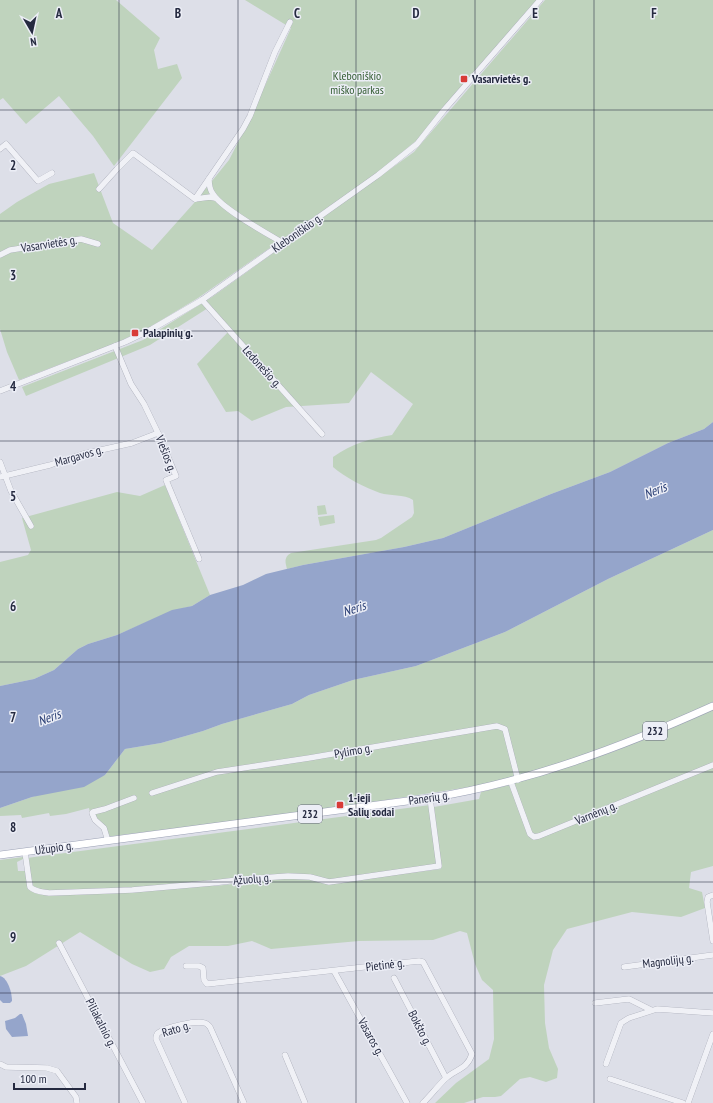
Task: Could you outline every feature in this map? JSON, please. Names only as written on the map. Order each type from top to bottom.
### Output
[{"type":"main road","name":"Panerių g.","points":[[108,841],[430,798],[476,790],[514,781],[571,764],[615,748],[713,706]]},
{"type":"main road","name":"Užupio g.","points":[[0,855],[108,841]]},
{"type":"street","name":"Kleboniškio g.","points":[[0,391],[115,346],[152,329],[202,300],[378,176],[417,144],[444,110],[540,0]]},
{"type":"street","points":[[195,199],[243,129],[250,116],[275,52],[290,22]]},
{"type":"street","points":[[0,148],[6,144],[38,181],[52,172]]},
{"type":"street","points":[[100,189],[117,169],[134,153],[195,199],[210,197],[215,198]]},
{"type":"street","points":[[209,179],[211,190],[215,198],[228,209],[283,243]]},
{"type":"street","name":"Vasarvietės g.","points":[[0,255],[10,250],[81,239],[98,244]]},
{"type":"street","name":"Ledonešio g.","points":[[202,300],[322,434]]},
{"type":"street","name":"Viešios g.","points":[[115,346],[131,384],[144,404],[158,433],[176,476],[166,480],[199,559]]},
{"type":"street","name":"Margavos g.","points":[[2,476],[50,465],[83,454],[132,442],[158,433]]},
{"type":"street","points":[[0,462],[2,476],[31,526]]},
{"type":"street","name":"Pylimo g.","points":[[152,793],[217,772],[497,726],[505,729],[514,781]]},
{"type":"street","name":"Varnėnų g.","points":[[514,781],[530,834],[539,836],[713,765]]},
{"type":"street","points":[[108,841],[104,828],[95,820],[92,813],[134,798]]},
{"type":"street","name":"Ąžuolų g.","points":[[25,852],[30,887],[32,889],[44,892],[132,890],[288,876],[310,877],[329,882],[439,866],[430,798]]},
{"type":"street","points":[[713,895],[708,897],[707,902],[713,941]]},
{"type":"street","name":"Piliakalnio g.","points":[[59,944],[144,1103]]},
{"type":"street","name":"Magnolijų g.","points":[[624,967],[713,956]]},
{"type":"street","name":"Pietinė g.","points":[[186,966],[199,966],[202,968],[204,980],[207,984],[419,961],[423,962],[472,1054],[470,1060],[465,1066],[446,1078],[423,1103]]},
{"type":"street","name":"Vasaros g.","points":[[334,971],[407,1103]]},
{"type":"street","name":"Bokšto g.","points":[[394,978],[446,1078]]},
{"type":"street","points":[[595,1003],[629,999],[651,1010]]},
{"type":"street","points":[[606,1064],[621,1023],[629,1018],[651,1010],[668,1009],[713,1013]]},
{"type":"street","name":"Rato g.","points":[[185,1103],[156,1036],[159,1033],[178,1026],[199,1022],[210,1027],[244,1103]]},
{"type":"street","points":[[688,1103],[713,1034]]},
{"type":"street","points":[[285,1055],[305,1103]]},
{"type":"street","points":[[0,1064],[6,1067],[47,1068],[57,1072],[76,1097],[76,1103]]},
{"type":"street","points":[[610,1079],[684,1103]]},
{"type":"green space","points":[[0,0],[116,0],[160,38],[154,50],[158,69],[177,64],[182,78],[114,166],[93,136],[59,96],[26,124],[3,98],[0,100]]},
{"type":"green space","name":"Kleboniškio miško parkas","points":[[245,0],[537,0],[417,140],[376,174],[198,298],[150,327],[118,342],[19,380],[7,352],[0,329],[0,214],[17,202],[49,184],[94,173],[113,223],[152,250],[194,203],[229,160],[249,121],[291,28]]},
{"type":"green space","points":[[545,0],[713,0],[713,422],[704,429],[668,443],[610,472],[551,494],[443,538],[404,547],[287,569],[287,556],[291,553],[376,540],[412,517],[414,513],[413,500],[374,491],[349,478],[333,467],[333,457],[347,448],[368,440],[392,435],[413,404],[371,372],[349,403],[286,407],[252,421],[238,411],[226,412],[197,364],[229,331],[208,308],[150,345],[26,396],[22,387],[143,340],[212,297],[414,152]]},
{"type":"green space","points":[[165,485],[210,595],[192,606],[172,611],[117,635],[88,644],[78,649],[54,670],[34,679],[0,686],[0,562],[28,555],[31,550],[22,518],[117,492],[140,496]]},
{"type":"green space","points":[[325,505],[327,514],[318,515],[317,506]]},
{"type":"green space","points":[[334,515],[335,523],[320,526],[318,517]]},
{"type":"green space","points":[[713,530],[713,702],[667,723],[557,765],[482,785],[322,810],[105,837],[102,828],[91,817],[89,808],[66,814],[50,816],[49,813],[22,818],[21,815],[0,816],[0,808],[105,775],[125,749],[161,743],[292,704],[309,695],[353,680],[416,666],[505,632],[608,579]]},
{"type":"green space","points":[[713,709],[713,763],[539,835],[532,833],[515,788],[515,783],[615,751]]},
{"type":"green space","points":[[713,767],[713,866],[691,872],[689,888],[702,892],[705,908],[681,917],[632,912],[567,929],[553,950],[544,985],[545,1023],[549,1048],[558,1069],[557,1078],[546,1082],[530,1077],[520,1079],[501,1096],[483,1097],[464,1103],[435,1103],[456,1083],[489,1059],[494,1039],[493,990],[482,980],[475,964],[467,933],[460,931],[433,940],[359,941],[271,949],[252,941],[228,946],[189,946],[171,957],[164,969],[150,972],[132,964],[80,932],[26,966],[0,976],[0,860],[23,857],[23,859],[17,862],[18,871],[25,871],[28,889],[37,892],[214,884],[215,886],[286,878],[309,879],[329,883],[441,869],[434,807],[479,799],[481,792],[509,785],[530,837]]},
{"type":"green space","points":[[430,805],[437,864],[330,881],[309,876],[53,892],[37,890],[33,886],[27,858]]},
{"type":"water","name":"Neris","points":[[713,422],[713,530],[608,579],[505,632],[416,666],[353,680],[309,695],[292,704],[161,743],[125,749],[105,775],[84,787],[32,797],[0,808],[0,686],[34,679],[54,670],[78,649],[88,644],[117,635],[172,610],[192,606],[210,595],[243,585],[266,574],[303,565],[404,547],[443,538],[551,494],[610,472],[668,443],[704,429]]},
{"type":"water","points":[[0,976],[3,977],[9,986],[12,998],[10,1003],[3,1003],[0,1000]]},
{"type":"water","points":[[22,1014],[26,1024],[28,1036],[12,1037],[6,1029],[5,1021],[15,1018]]},
{"type":"place","name":"Vasarvietės g.","points":[[464,79]]},
{"type":"place","name":"Palapinių g.","points":[[135,333]]},
{"type":"place","name":"1-ieji Salių sodai","points":[[340,805]]}]
